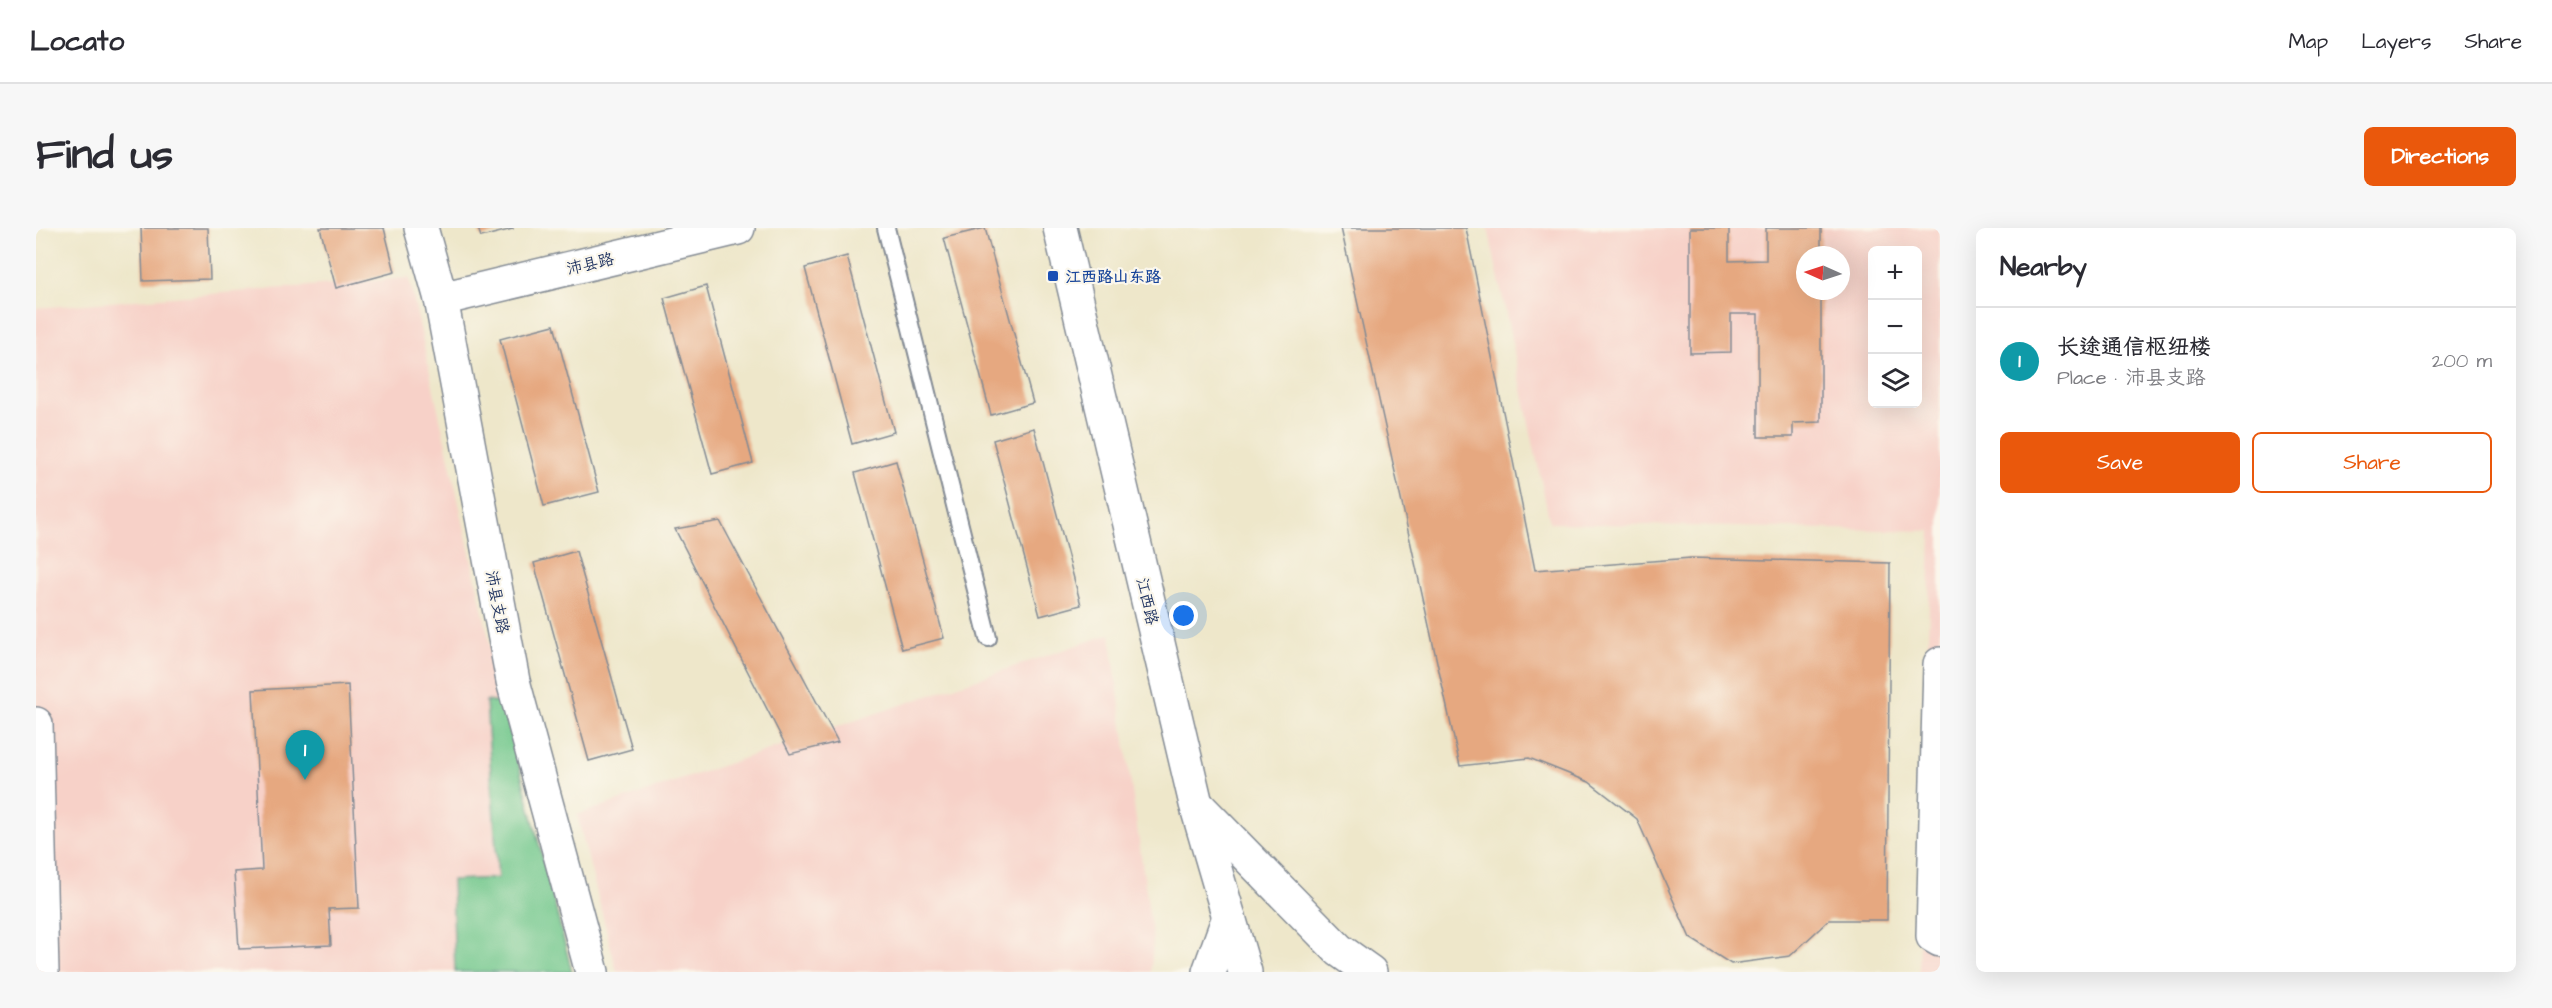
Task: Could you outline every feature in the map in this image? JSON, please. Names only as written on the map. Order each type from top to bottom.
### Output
[{"type":"street","name":"沛县支路","points":[[420,228],[441,299],[513,681],[592,972]]},
{"type":"street","name":"沛县路","points":[[441,299],[738,228]]},
{"type":"street","name":"江西路","points":[[1060,228],[1196,804],[1245,972]]},
{"type":"street","points":[[1940,664],[1933,936],[1940,940]]},
{"type":"street","points":[[36,724],[42,972]]},
{"type":"street","points":[[1196,804],[1340,950],[1370,972]]},
{"type":"street","points":[[1209,972],[1229,917]]},
{"type":"lane","points":[[886,228],[988,638]]},
{"type":"shaded area","points":[[1488,228],[1940,228],[1940,972],[1919,972],[1931,531],[1550,523]]},
{"type":"shaded area","points":[[409,278],[503,703],[572,972],[36,972],[36,308]]},
{"type":"shaded area","points":[[1110,634],[1153,941],[1151,972],[617,972],[577,815]]},
{"type":"green space","points":[[486,701],[503,703],[572,972],[455,972],[452,880],[498,878]]},
{"type":"building","points":[[141,228],[208,228],[210,279],[143,281]]},
{"type":"building","points":[[320,228],[384,228],[395,272],[336,288]]},
{"type":"building","points":[[478,228],[513,228],[513,229],[481,237]]},
{"type":"building","points":[[985,228],[1033,403],[991,415],[944,238]]},
{"type":"building","points":[[1341,228],[1466,228],[1535,570],[1691,558],[1890,563],[1887,920],[1829,920],[1790,956],[1731,964],[1690,938],[1637,819],[1589,782],[1529,758],[1460,766]]},
{"type":"building","points":[[1690,228],[1729,228],[1729,261],[1766,260],[1766,228],[1821,228],[1821,246],[1796,246],[1796,300],[1821,300],[1821,422],[1793,423],[1793,437],[1758,437],[1758,314],[1731,314],[1731,352],[1690,353]]},
{"type":"building","points":[[847,256],[894,432],[852,444],[805,268]]},
{"type":"building","points":[[706,286],[753,463],[712,474],[664,298]]},
{"type":"building","points":[[554,325],[599,492],[544,506],[500,339]]},
{"type":"building","points":[[1034,428],[1081,605],[1040,616],[993,440]]},
{"type":"building","points":[[896,461],[944,638],[902,649],[855,473]]},
{"type":"building","points":[[720,521],[838,742],[790,754],[675,529]]},
{"type":"building","points":[[576,551],[632,749],[589,761],[534,563]]},
{"type":"building","points":[[348,685],[359,908],[329,909],[331,945],[239,949],[234,872],[262,870],[253,690]]},
{"type":"place","name":"江西路山东路","points":[[1053,276]]},
{"type":"place","name":"长途通信枢纽楼","points":[[305,780]]}]
